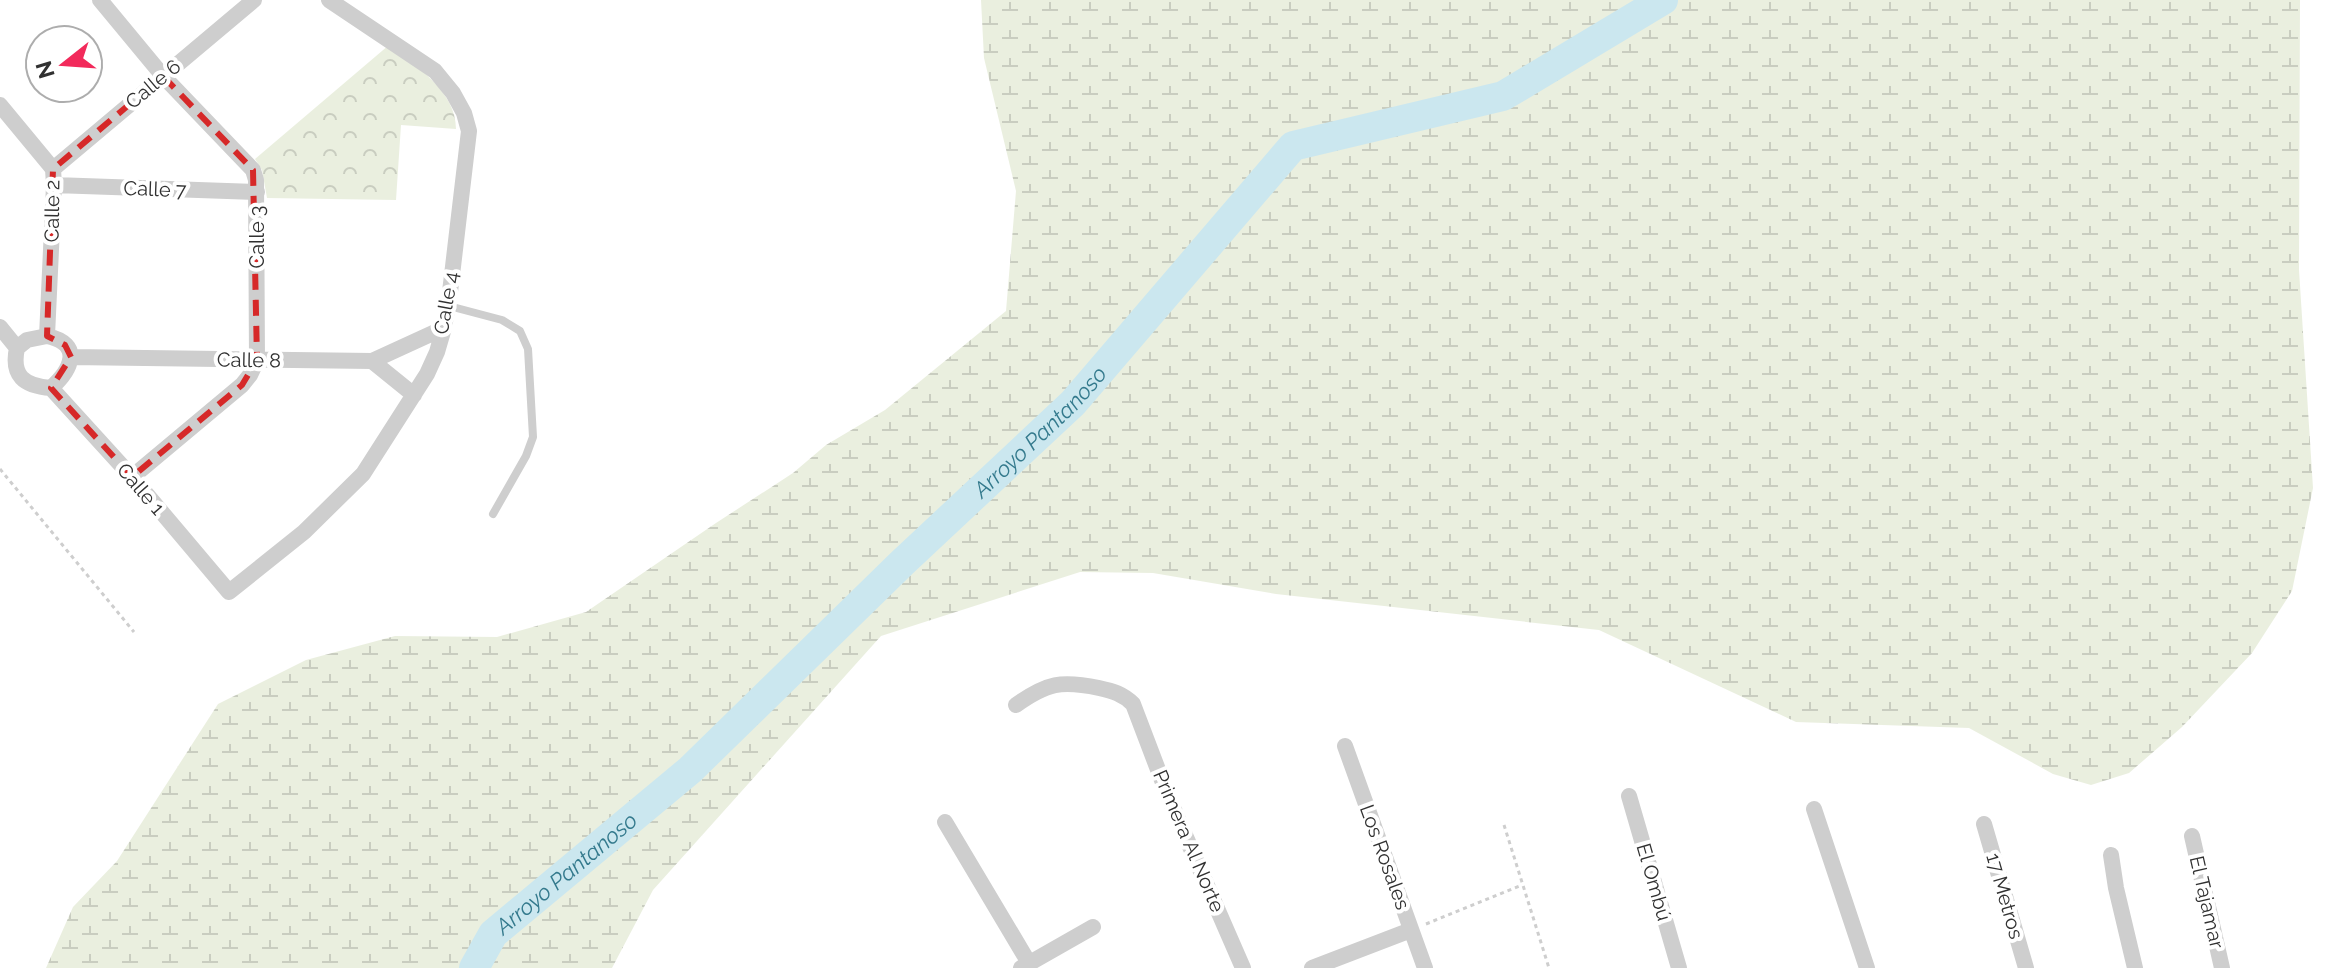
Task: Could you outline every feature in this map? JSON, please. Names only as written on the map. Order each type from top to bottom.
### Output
[{"type":"street","name":"Calle 3","points":[[100,0],[163,76],[253,170],[257,192],[257,360]]},
{"type":"street","name":"Calle 6","points":[[54,177],[163,76],[254,0]]},
{"type":"street","name":"Calle 4","points":[[229,592],[304,532],[363,474],[414,395],[437,352],[448,305],[469,131],[464,113],[435,71],[329,0]]},
{"type":"street","name":"Calle 2","points":[[0,105],[54,177],[47,336]]},
{"type":"street","name":"Calle 7","points":[[54,177],[257,192]]},
{"type":"street","points":[[0,327],[17,348]]},
{"type":"street","points":[[414,395],[372,361],[444,328]]},
{"type":"street","points":[[47,336],[65,345],[71,357],[69,369],[51,388],[34,387],[17,372],[17,348],[27,340],[47,336]]},
{"type":"street","name":"Calle 8","points":[[71,357],[372,361]]},
{"type":"street","points":[[132,477],[242,385],[257,360]]},
{"type":"street","name":"Calle 1","points":[[51,388],[132,477],[229,592]]},
{"type":"street","name":"Primera Al Norte","points":[[1016,705],[1035,691],[1073,682],[1126,697],[1138,713],[1168,796],[1243,968]]},
{"type":"street","name":"Los Rosales","points":[[1345,746],[1425,968]]},
{"type":"street","name":"El Ombú","points":[[1629,796],[1679,968]]},
{"type":"street","points":[[1814,809],[1867,968]]},
{"type":"street","points":[[945,822],[1025,966],[1093,927]]},
{"type":"street","name":"17 Metros","points":[[1984,824],[2026,968]]},
{"type":"street","name":"El Tajamar","points":[[2192,836],[2222,968]]},
{"type":"street","points":[[2111,855],[2135,968]]},
{"type":"street","points":[[1312,968],[1411,930]]},
{"type":"lane","points":[[448,305],[502,320],[520,331],[528,349],[533,437],[526,456],[493,514]]},
{"type":"path","points":[[0,469],[134,632]]},
{"type":"path","points":[[1504,825],[1549,968]]},
{"type":"path","points":[[1411,930],[1522,885]]},
{"type":"highlighted area","points":[[163,76],[253,170],[257,360],[242,385],[132,477],[51,388],[71,357],[65,345],[47,336],[53,169]]},
{"type":"green space","points":[[981,0],[2300,0],[2299,270],[2313,488],[2292,591],[2252,653],[2182,727],[2129,773],[2091,785],[2053,774],[1969,728],[1796,722],[1599,630],[1276,594],[1153,573],[1080,572],[881,636],[653,890],[612,968],[46,968],[73,907],[117,861],[218,704],[306,660],[395,636],[497,637],[586,612],[793,473],[826,445],[885,410],[1006,311],[1016,191],[984,58]]},
{"type":"green space","points":[[389,45],[442,91],[454,115],[456,129],[401,125],[396,200],[267,198],[262,170],[255,159]]},
{"type":"waterway","name":"Arroyo Pantanoso","points":[[474,968],[493,934],[690,770],[902,563],[1073,403],[1293,146],[1503,96],[1663,0]]}]
